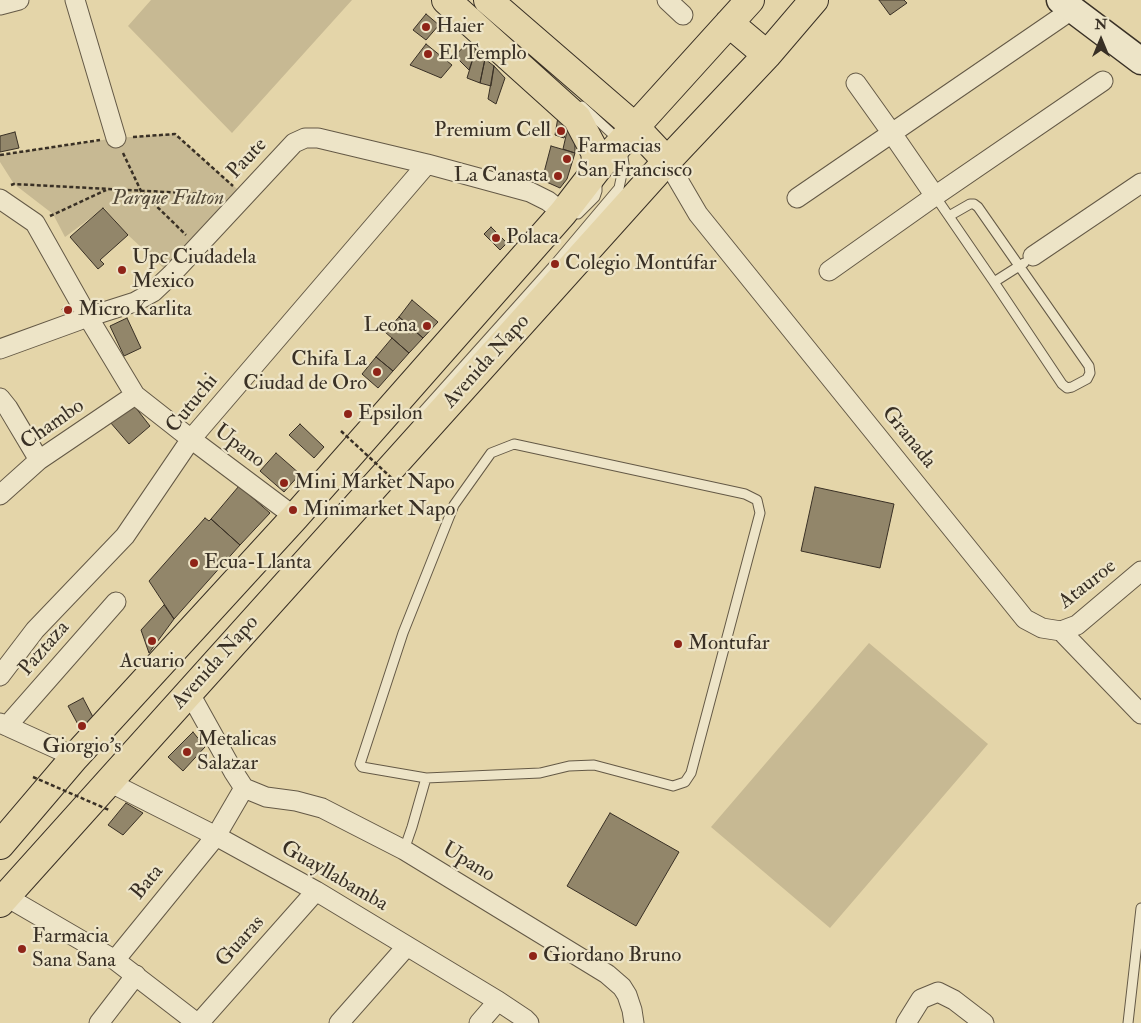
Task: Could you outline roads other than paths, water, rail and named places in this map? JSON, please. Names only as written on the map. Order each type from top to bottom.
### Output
[{"type":"main road","points":[[446,0],[577,118],[595,152],[597,169]]},
{"type":"main road","points":[[488,0],[628,135],[667,161]]},
{"type":"main road","name":"Avenida Napo","points":[[0,845],[75,757],[569,215],[597,169],[750,0]]},
{"type":"main road","name":"Avenida Napo","points":[[3,900],[667,161],[767,55],[814,0]]},
{"type":"main road","points":[[1067,4],[1141,61]]},
{"type":"main road","points":[[729,23],[767,55]]},
{"type":"street","points":[[0,5],[19,0]]},
{"type":"street","points":[[75,0],[116,138]]},
{"type":"street","points":[[667,0],[683,15]]},
{"type":"street","points":[[797,198],[1067,4]]},
{"type":"street","points":[[829,271],[1103,81]]},
{"type":"street","points":[[856,83],[935,196]]},
{"type":"street","name":"Paute","points":[[0,349],[135,302],[153,292],[294,143],[305,138],[318,138],[427,164],[530,192],[569,215]]},
{"type":"street","name":"Granada","points":[[667,161],[698,214],[1025,619],[1042,628],[1061,632]]},
{"type":"street","name":"Cutuchi","points":[[0,676],[35,630],[125,536],[191,439],[427,164]]},
{"type":"street","points":[[1026,261],[1141,183]]},
{"type":"street","name":"Upano","points":[[4,193],[35,223],[135,395],[295,517]]},
{"type":"street","name":"Chambo","points":[[0,495],[40,460],[135,395]]},
{"type":"street","points":[[3,407],[40,460]]},
{"type":"street","name":"Atauroe","points":[[1061,632],[1077,625],[1141,571]]},
{"type":"street","name":"Paztaza","points":[[4,725],[116,602]]},
{"type":"street","points":[[1061,632],[1141,714]]},
{"type":"street","points":[[189,692],[244,788]]},
{"type":"street","points":[[4,725],[75,757]]},
{"type":"street","name":"Guayllabamba","points":[[109,782],[216,836],[316,891],[498,1001],[529,1023]]},
{"type":"street","name":"Upano","points":[[244,788],[266,797],[296,800],[322,808],[404,850],[607,974],[622,987],[627,995],[634,1023]]},
{"type":"street","name":"Bata","points":[[115,960],[216,836],[244,788]]},
{"type":"street","name":"Guaras","points":[[198,1023],[316,891]]},
{"type":"street","points":[[3,900],[115,960],[198,1023]]},
{"type":"street","points":[[339,1023],[407,946]]},
{"type":"street","points":[[99,1023],[136,975]]},
{"type":"street","points":[[906,1023],[921,998],[938,992],[954,1000],[984,1023]]},
{"type":"street","points":[[479,1023],[498,1001]]},
{"type":"lane","points":[[412,424],[555,264],[619,188],[628,135],[578,103]]},
{"type":"lane","points":[[935,196],[1062,384],[1067,388],[1088,379],[1090,373],[1089,366],[1026,261],[974,204],[970,204],[949,216]]},
{"type":"lane","points":[[502,295],[541,252]]},
{"type":"lane","points":[[994,282],[1026,261]]},
{"type":"lane","points":[[514,444],[745,494],[757,500],[760,513],[691,773],[685,782],[673,786],[594,765],[569,766],[540,773],[507,776],[426,778],[365,768],[360,764],[403,633],[454,505],[491,453],[514,444]]},
{"type":"lane","points":[[404,850],[426,778]]},
{"type":"lane","points":[[1128,1023],[1141,908]]},
{"type":"place","name":"Haier","points":[[426,27]]},
{"type":"place","name":"El Templo","points":[[428,54]]},
{"type":"place","name":"Premium Cell","points":[[561,131]]},
{"type":"place","name":"Farmacias San Francisco","points":[[567,159]]},
{"type":"place","name":"La Canasta","points":[[558,176]]},
{"type":"place","name":"Polaca","points":[[496,238]]},
{"type":"place","name":"Colegio Montúfar","points":[[555,264]]},
{"type":"place","name":"Upc Ciudadela Mexico","points":[[122,270]]},
{"type":"place","name":"Micro Karlita","points":[[68,310]]},
{"type":"place","name":"Leona","points":[[427,326]]},
{"type":"place","name":"Chifa La Ciudad de Oro","points":[[377,372]]},
{"type":"place","name":"Epsilon","points":[[348,414]]},
{"type":"place","name":"Mini Market Napo","points":[[284,483]]},
{"type":"place","name":"Minimarket Napo","points":[[293,510]]},
{"type":"place","name":"Ecua-Llanta","points":[[194,563]]},
{"type":"place","name":"Acuario","points":[[152,641]]},
{"type":"place","name":"Montufar","points":[[678,644]]},
{"type":"place","name":"Giorgio's","points":[[82,726]]},
{"type":"place","name":"Metalicas Salazar","points":[[187,752]]},
{"type":"place","name":"Farmacia Sana Sana","points":[[22,949]]},
{"type":"place","name":"Giordano Bruno","points":[[533,956]]},
{"type":"park label","name":"Parque Fulton","points":[[168,199]]}]
